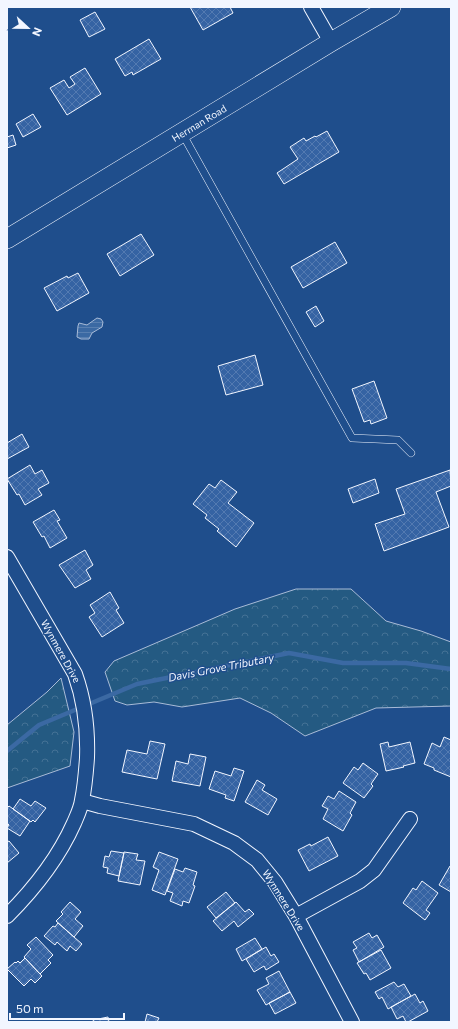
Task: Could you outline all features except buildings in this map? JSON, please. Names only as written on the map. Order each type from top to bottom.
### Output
[{"type":"street","points":[[311,7],[331,42]]},
{"type":"street","name":"Herman Road","points":[[7,239],[391,7]]},
{"type":"street","name":"Wynmere Drive","points":[[7,557],[72,668],[85,705],[87,752],[82,801],[67,839],[38,883],[7,916]]},
{"type":"street","name":"Wynmere Drive","points":[[82,801],[100,806],[194,824],[220,835],[262,866],[275,882],[296,916],[352,1022]]},
{"type":"street","points":[[296,916],[360,881],[374,870],[410,819]]},
{"type":"lane","points":[[182,133],[352,438],[398,440],[411,453]]},
{"type":"green space","points":[[296,589],[351,589],[386,621],[421,631],[451,642],[451,706],[376,708],[305,736],[271,713],[240,698],[182,707],[154,702],[127,705],[115,701],[105,672],[114,661],[235,609]]},
{"type":"green space","points":[[61,678],[74,732],[70,766],[7,788],[7,725],[47,692]]},
{"type":"shaded area","points":[[97,318],[101,319],[103,322],[102,327],[92,333],[89,339],[81,339],[77,337],[79,323],[87,325]]},
{"type":"waterway","name":"Davis Grove Tributary","points":[[7,751],[39,725],[137,684],[289,653],[343,663],[406,663],[451,669]]}]
